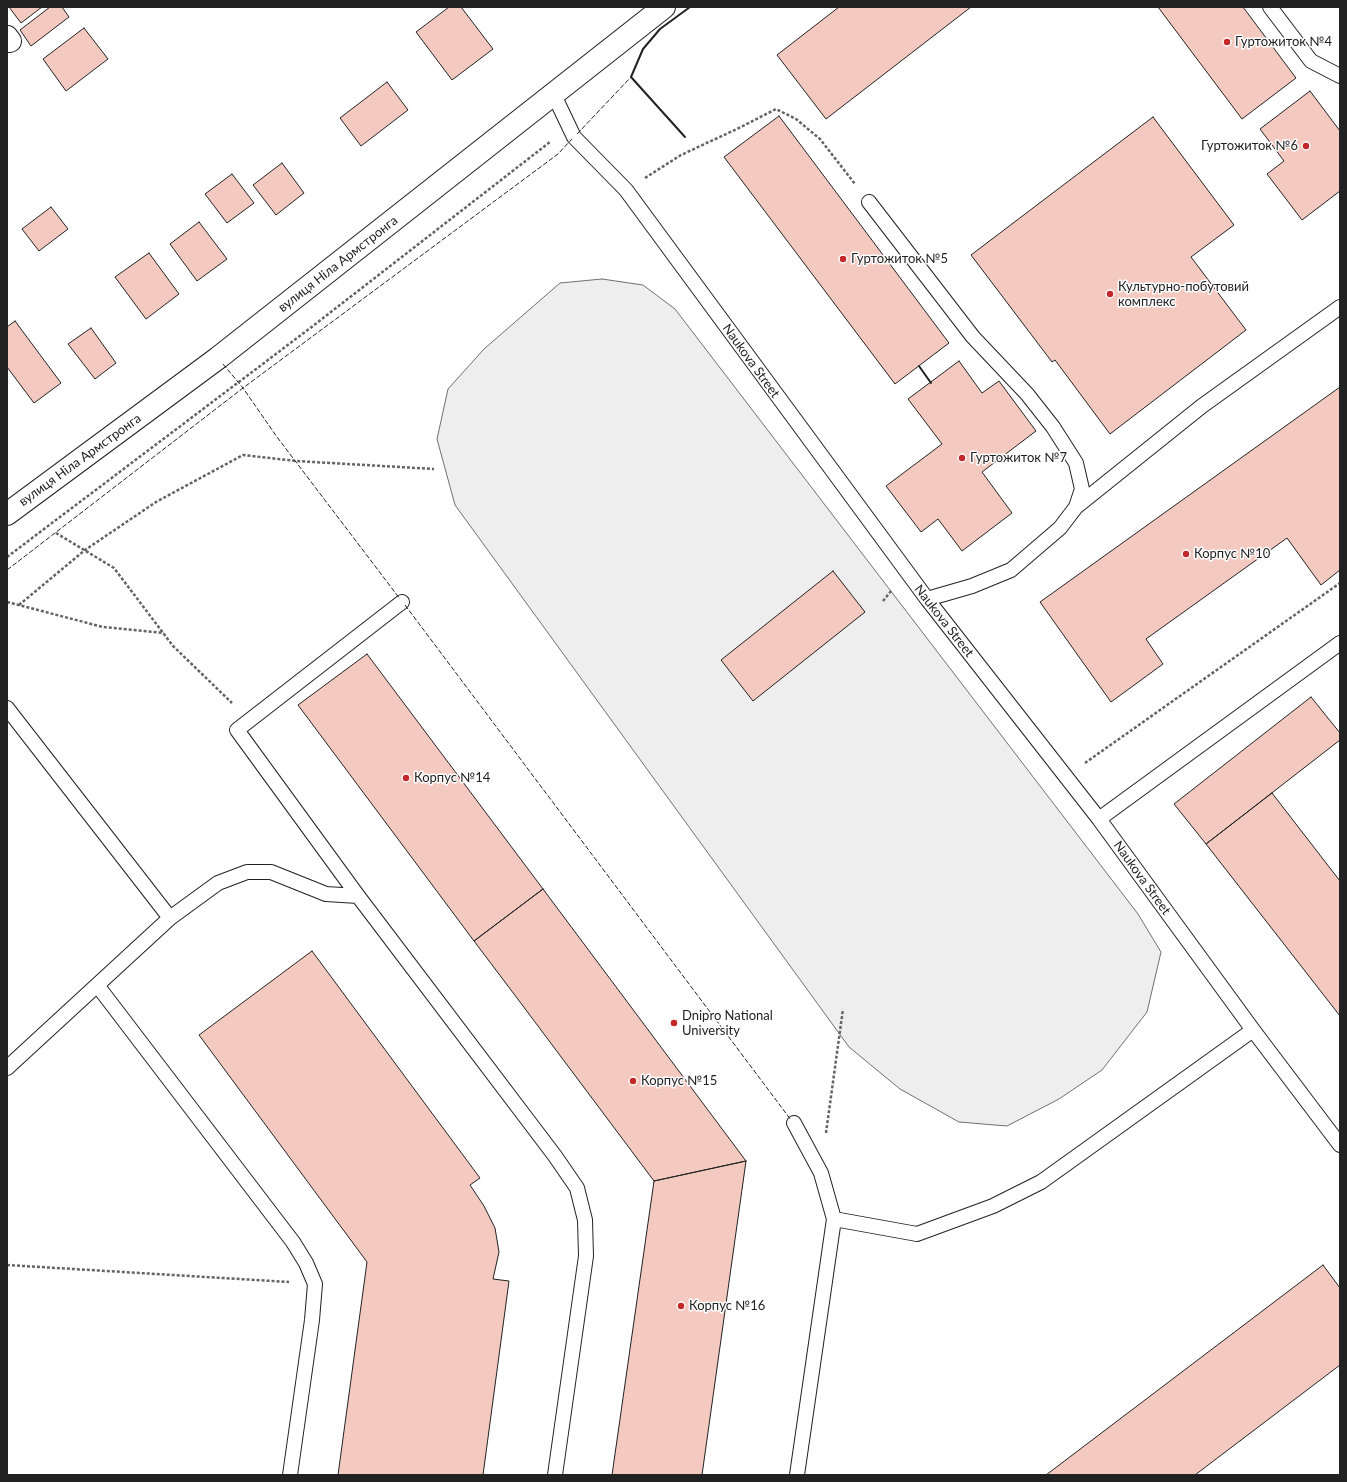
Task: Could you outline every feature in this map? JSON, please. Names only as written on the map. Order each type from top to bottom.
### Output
[{"type":"street","name":"вулиця Ніла Армстронга","points":[[7,514],[218,358],[664,7]]},
{"type":"lane","points":[[1270,7],[1311,61],[1340,76]]},
{"type":"lane","name":"Naukova Street","points":[[554,95],[574,137],[626,190],[927,599],[1099,819],[1253,1030],[1340,1145]]},
{"type":"lane","points":[[869,202],[973,337],[1027,394],[1053,427],[1076,464],[1082,489],[1076,507]]},
{"type":"lane","points":[[927,599],[972,586],[1011,570],[1060,528],[1076,507],[1202,406],[1340,307]]},
{"type":"lane","points":[[402,602],[237,730],[358,896],[555,1156],[577,1188],[585,1220],[586,1256],[555,1475]]},
{"type":"lane","points":[[1099,819],[1340,643]]},
{"type":"lane","points":[[7,708],[170,918]]},
{"type":"lane","points":[[7,1068],[170,918],[218,883],[247,872],[271,872],[326,894],[358,896]]},
{"type":"lane","points":[[97,985],[293,1242],[306,1263],[315,1284],[312,1320],[290,1475]]},
{"type":"lane","points":[[834,1218],[917,1234],[993,1206],[1041,1182],[1253,1030]]},
{"type":"lane","points":[[794,1123],[821,1174],[834,1218],[797,1475]]},
{"type":"path","points":[[626,190],[681,155],[776,109],[796,119],[820,139],[869,202]]},
{"type":"path","points":[[7,557],[309,329],[570,127]]},
{"type":"path","points":[[19,605],[84,550],[156,502],[243,455],[296,461],[434,469]]},
{"type":"path","points":[[56,533],[114,568],[174,646],[250,720]]},
{"type":"path","points":[[1065,777],[1340,583]]},
{"type":"path","points":[[883,601],[894,587]]},
{"type":"path","points":[[7,602],[103,627],[164,633]]},
{"type":"path","points":[[821,1174],[843,1009]]},
{"type":"path","points":[[7,1265],[315,1284]]},
{"type":"shaded area","points":[[602,279],[643,285],[675,309],[1138,914],[1161,952],[1147,1012],[1102,1070],[1059,1099],[1007,1126],[959,1122],[900,1089],[849,1047],[455,505],[437,439],[448,389],[484,349],[560,283]]},
{"type":"building","points":[[9,7],[42,7],[21,23]]},
{"type":"building","points":[[50,7],[62,7],[69,17],[31,46],[20,30]]},
{"type":"building","points":[[449,7],[461,7],[493,49],[452,80],[416,32]]},
{"type":"building","points":[[839,7],[971,7],[826,119],[777,55]]},
{"type":"building","name":"Гуртожиток №4","points":[[1158,7],[1243,7],[1296,78],[1242,119]]},
{"type":"building","points":[[84,28],[108,59],[66,91],[43,59]]},
{"type":"building","points":[[387,82],[408,110],[361,146],[340,118]]},
{"type":"building","name":"Гуртожиток №6","points":[[1310,91],[1340,131],[1340,191],[1302,220],[1267,174],[1284,161],[1260,129]]},
{"type":"building","name":"Гуртожиток №5","points":[[779,116],[949,343],[895,384],[724,157]]},
{"type":"building","name":"Культурно-побутовий комплекс","points":[[1153,117],[1234,225],[1191,257],[1246,330],[1110,434],[1055,360],[1052,362],[971,255]]},
{"type":"building","points":[[282,163],[304,193],[276,215],[253,185]]},
{"type":"building","points":[[232,174],[254,203],[227,223],[205,194]]},
{"type":"building","points":[[51,207],[68,229],[39,251],[22,229]]},
{"type":"building","points":[[199,222],[227,259],[197,281],[170,244]]},
{"type":"building","points":[[149,253],[179,294],[146,319],[115,277]]},
{"type":"building","points":[[15,321],[61,383],[34,403],[7,367],[7,327]]},
{"type":"building","points":[[91,328],[116,363],[95,379],[68,344]]},
{"type":"building","name":"Гуртожиток №7","points":[[959,361],[982,393],[999,381],[1036,431],[982,472],[1012,513],[962,551],[938,519],[921,532],[886,486],[942,444],[908,399]]},
{"type":"building","name":"Корпус №10","points":[[1340,387],[1340,570],[1321,585],[1287,538],[1146,639],[1163,664],[1111,702],[1040,602]]},
{"type":"building","points":[[833,571],[865,612],[753,701],[721,660]]},
{"type":"building","name":"Корпус №14","points":[[367,654],[543,889],[474,941],[298,705]]},
{"type":"building","points":[[1311,697],[1340,733],[1340,740],[1206,844],[1174,804]]},
{"type":"building","points":[[1272,793],[1340,881],[1340,1016],[1206,844]]},
{"type":"building","name":"Корпус №15","points":[[543,889],[746,1161],[654,1181],[474,941]]},
{"type":"building","points":[[312,951],[480,1178],[470,1185],[484,1206],[495,1228],[499,1252],[493,1279],[509,1281],[483,1475],[338,1475],[367,1262],[199,1035]]},
{"type":"building","name":"Корпус №16","points":[[746,1161],[702,1475],[612,1475],[654,1181]]},
{"type":"building","points":[[1323,1265],[1340,1288],[1340,1365],[1195,1475],[1046,1475]]},
{"type":"fence","points":[[577,134],[631,77]]},
{"type":"fence","points":[[7,570],[243,388],[558,154],[572,139]]},
{"type":"fence","points":[[223,364],[243,388],[277,437],[400,599]]},
{"type":"fence","points":[[405,605],[791,1120]]},
{"type":"wall","points":[[685,137],[631,77],[643,49],[660,29],[690,7]]},
{"type":"wall","points":[[919,366],[931,383]]},
{"type":"place","name":"Гуртожиток №4","points":[[1227,42]]},
{"type":"place","name":"Гуртожиток №6","points":[[1306,146]]},
{"type":"place","name":"Гуртожиток №5","points":[[843,259]]},
{"type":"place","name":"Культурно-побутовий комплекс","points":[[1110,294]]},
{"type":"place","name":"Гуртожиток №7","points":[[962,458]]},
{"type":"place","name":"Корпус №10","points":[[1186,554]]},
{"type":"place","name":"Корпус №14","points":[[406,778]]},
{"type":"place","name":"Dnipro National University","points":[[674,1023]]},
{"type":"place","name":"Корпус №15","points":[[633,1081]]},
{"type":"place","name":"Корпус №16","points":[[681,1306]]}]
